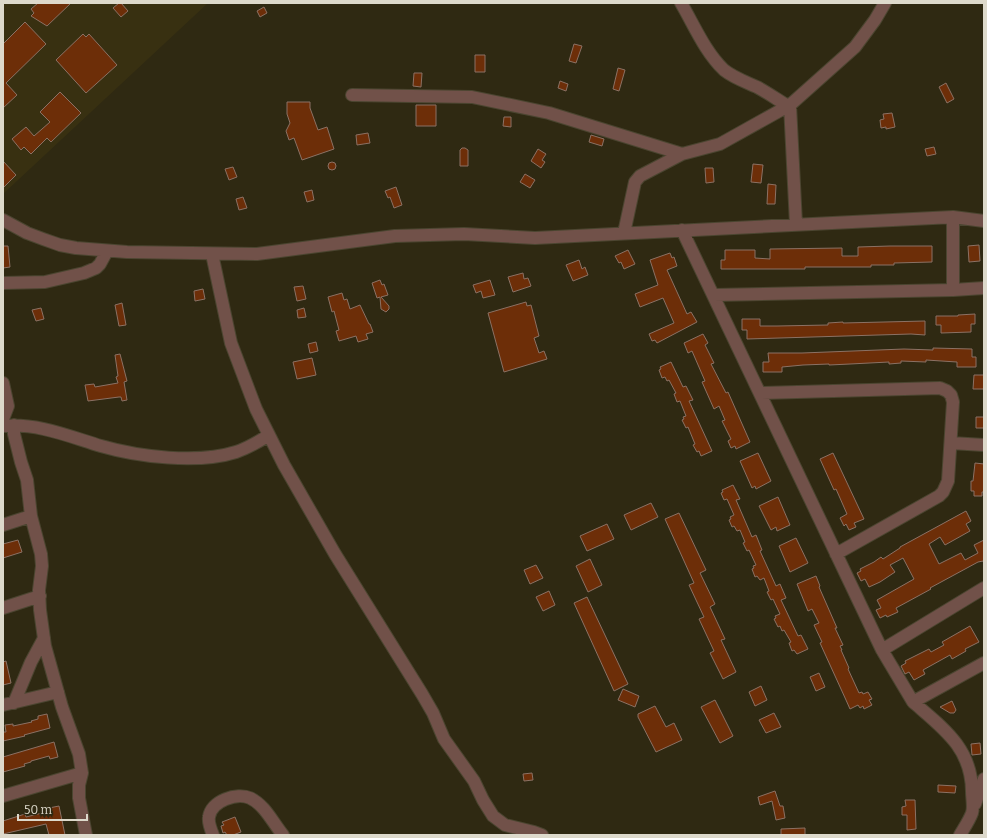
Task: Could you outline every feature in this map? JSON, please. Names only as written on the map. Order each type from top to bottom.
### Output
[{"type":"street","points":[[681,3],[705,45],[716,61],[725,70],[734,77],[789,105]]},
{"type":"street","points":[[624,233],[635,182],[640,176],[682,154],[720,144],[789,105],[855,47],[875,20],[885,3]]},
{"type":"street","points":[[352,95],[472,97],[549,112],[682,154]]},
{"type":"street","points":[[789,105],[796,224]]},
{"type":"street","points":[[952,217],[953,290]]},
{"type":"street","points":[[3,220],[27,233],[60,245],[76,248],[107,251],[212,254],[257,254],[395,236],[464,234],[535,238],[952,217],[984,221]]},
{"type":"street","points":[[682,230],[761,393],[882,650],[913,702],[949,734],[966,757],[972,781],[972,812]]},
{"type":"street","points":[[3,283],[45,282],[84,273],[96,268],[107,251]]},
{"type":"street","points":[[212,254],[231,343],[256,409],[284,464],[335,554],[422,694],[444,739],[474,781],[493,816],[506,826],[542,835]]},
{"type":"street","points":[[714,295],[984,288]]},
{"type":"street","points":[[3,383],[8,406],[3,419]]},
{"type":"street","points":[[761,393],[940,388],[947,391],[951,395],[953,402],[952,443],[948,481],[944,492],[836,554]]},
{"type":"street","points":[[9,425],[36,426],[126,452],[147,456],[172,457],[211,457],[236,452],[269,435]]},
{"type":"street","points":[[9,425],[14,434],[21,462],[28,480],[31,516],[41,554],[42,566],[40,596],[44,638],[47,656],[62,707],[79,754],[82,773],[79,785],[79,798],[86,835]]},
{"type":"street","points":[[952,443],[984,444]]},
{"type":"street","points":[[3,525],[31,516]]},
{"type":"street","points":[[882,650],[984,588]]},
{"type":"street","points":[[3,608],[40,596]]},
{"type":"street","points":[[9,704],[44,638]]},
{"type":"street","points":[[913,702],[984,663]]},
{"type":"street","points":[[9,704],[58,692]]},
{"type":"street","points":[[3,796],[82,773]]},
{"type":"street","points":[[960,835],[972,812],[984,779]]},
{"type":"street","points":[[213,835],[209,816],[212,809],[227,799],[238,797],[249,798],[258,804],[283,835]]},
{"type":"shaded area","points":[[3,3],[208,3],[3,194]]},
{"type":"building","points":[[38,3],[71,3],[47,26],[31,16],[34,13],[31,9]]},
{"type":"building","points":[[121,3],[128,11],[121,17],[113,8]]},
{"type":"building","points":[[264,7],[267,13],[260,17],[257,11]]},
{"type":"building","points":[[25,22],[46,44],[6,83],[17,95],[3,108],[3,44]]},
{"type":"building","points":[[83,34],[86,37],[89,34],[117,65],[86,93],[56,60]]},
{"type":"building","points":[[574,44],[582,46],[576,63],[569,61]]},
{"type":"building","points":[[475,55],[485,55],[485,72],[475,72]]},
{"type":"building","points":[[618,68],[625,70],[619,91],[613,89]]},
{"type":"building","points":[[414,73],[422,73],[421,87],[413,86]]},
{"type":"building","points":[[560,81],[568,84],[566,91],[558,88]]},
{"type":"building","points":[[946,83],[954,99],[947,103],[939,87]]},
{"type":"building","points":[[60,92],[81,113],[51,142],[47,138],[31,154],[24,147],[21,150],[12,139],[26,127],[34,136],[50,122],[40,112]]},
{"type":"building","points":[[287,102],[310,102],[310,108],[318,130],[327,127],[334,149],[302,160],[294,138],[289,140],[286,131],[290,123],[287,114]]},
{"type":"building","points":[[416,105],[436,105],[436,126],[416,126]]},
{"type":"building","points":[[892,113],[895,127],[886,129],[886,127],[881,128],[880,120],[884,119],[883,114]]},
{"type":"building","points":[[504,117],[511,117],[511,127],[503,126]]},
{"type":"building","points":[[368,133],[370,143],[357,145],[356,135]]},
{"type":"building","points":[[591,135],[604,139],[602,146],[589,142]]},
{"type":"building","points":[[934,147],[936,154],[927,156],[925,149]]},
{"type":"building","points":[[462,148],[468,150],[468,166],[460,166],[460,150]]},
{"type":"building","points":[[538,149],[546,154],[542,160],[545,162],[541,168],[531,161]]},
{"type":"building","points":[[3,161],[16,175],[3,188]]},
{"type":"building","points":[[330,162],[334,162],[336,166],[334,170],[330,170],[328,168],[328,164]]},
{"type":"building","points":[[753,164],[763,165],[761,183],[751,182]]},
{"type":"building","points":[[233,167],[237,177],[229,180],[225,169]]},
{"type":"building","points":[[705,168],[713,168],[714,182],[706,183]]},
{"type":"building","points":[[525,174],[535,180],[530,188],[520,182]]},
{"type":"building","points":[[768,184],[776,185],[775,204],[767,204]]},
{"type":"building","points":[[396,187],[402,205],[394,208],[390,197],[388,198],[385,191]]},
{"type":"building","points":[[312,190],[314,200],[307,202],[304,192]]},
{"type":"building","points":[[243,197],[247,208],[239,210],[236,199]]},
{"type":"building","points":[[979,245],[980,261],[969,262],[968,246]]},
{"type":"building","points":[[3,246],[8,246],[10,267],[3,268]]},
{"type":"building","points":[[932,246],[932,262],[894,263],[894,265],[871,265],[871,267],[721,269],[721,260],[725,260],[725,250],[755,250],[755,258],[770,259],[770,249],[842,248],[842,256],[858,256],[858,247]]},
{"type":"building","points":[[628,250],[635,264],[624,269],[621,262],[619,263],[615,256]]},
{"type":"building","points":[[670,253],[672,258],[674,257],[677,266],[667,270],[687,314],[691,312],[697,322],[657,343],[655,340],[652,341],[649,334],[674,323],[663,298],[640,307],[635,294],[658,285],[650,260]]},
{"type":"building","points":[[579,260],[582,269],[585,267],[588,275],[573,281],[566,265]]},
{"type":"building","points":[[523,273],[524,279],[528,278],[531,286],[513,292],[508,277]]},
{"type":"building","points":[[380,280],[382,285],[384,284],[388,295],[381,297],[389,306],[389,309],[386,312],[381,309],[380,297],[377,298],[372,283]]},
{"type":"building","points":[[490,280],[495,295],[483,298],[481,291],[476,293],[473,285]]},
{"type":"building","points":[[303,286],[306,299],[297,301],[294,287]]},
{"type":"building","points":[[203,289],[205,299],[195,301],[194,291]]},
{"type":"building","points":[[342,293],[344,300],[347,299],[350,309],[360,305],[373,332],[366,334],[368,339],[358,342],[356,336],[339,341],[336,331],[339,330],[334,311],[332,312],[328,297]]},
{"type":"building","points":[[526,302],[527,306],[531,305],[539,336],[534,338],[539,353],[544,351],[547,359],[504,372],[488,313]]},
{"type":"building","points":[[122,303],[126,325],[119,326],[115,305]]},
{"type":"building","points":[[41,308],[44,319],[36,321],[32,310]]},
{"type":"building","points":[[304,308],[306,317],[298,318],[297,310]]},
{"type":"building","points":[[975,314],[975,324],[971,324],[971,332],[941,333],[941,325],[936,325],[936,316]]},
{"type":"building","points":[[742,319],[760,319],[760,326],[828,325],[828,323],[843,322],[925,321],[925,335],[911,334],[747,339],[747,330],[742,330]]},
{"type":"building","points":[[703,334],[708,343],[705,345],[714,363],[711,364],[726,393],[728,392],[750,442],[736,449],[735,446],[731,448],[728,441],[731,439],[722,421],[725,420],[719,406],[714,409],[702,382],[705,381],[692,351],[688,353],[684,343]]},
{"type":"building","points":[[316,342],[318,351],[310,353],[308,344]]},
{"type":"building","points":[[933,348],[972,349],[972,357],[976,357],[976,367],[957,367],[957,362],[926,360],[926,362],[901,361],[901,363],[889,364],[889,362],[803,365],[782,367],[782,372],[763,372],[763,362],[769,362],[768,353],[904,349],[933,350]]},
{"type":"building","points":[[120,354],[127,381],[124,382],[127,400],[122,401],[121,397],[119,397],[88,401],[85,385],[94,384],[95,387],[118,383],[116,377],[118,376],[115,355]]},
{"type":"building","points":[[312,358],[316,375],[297,379],[293,362]]},
{"type":"building","points":[[671,362],[683,387],[686,386],[693,400],[689,401],[712,451],[701,456],[699,451],[697,452],[693,445],[695,444],[688,427],[686,428],[682,420],[684,419],[683,417],[686,416],[680,401],[677,402],[674,394],[676,393],[669,380],[667,381],[665,377],[662,378],[659,370],[661,369],[660,367]]},
{"type":"building","points":[[974,375],[984,375],[984,389],[973,389]]},
{"type":"building","points":[[976,417],[984,417],[984,428],[976,428]]},
{"type":"building","points":[[758,453],[771,481],[756,489],[755,486],[752,488],[740,461]]},
{"type":"building","points":[[833,453],[864,519],[854,523],[856,527],[849,530],[846,524],[844,526],[840,518],[847,514],[820,459]]},
{"type":"building","points":[[975,463],[984,464],[984,492],[982,492],[982,496],[974,496],[974,491],[971,491],[971,481],[973,481]]},
{"type":"building","points":[[733,485],[740,499],[736,500],[752,537],[756,535],[762,550],[760,551],[776,586],[780,584],[786,598],[781,600],[798,636],[801,635],[808,649],[797,654],[794,650],[792,651],[789,643],[791,642],[784,630],[782,631],[780,626],[778,627],[774,619],[776,618],[775,616],[780,614],[773,599],[771,600],[767,592],[769,591],[764,578],[760,580],[757,576],[755,577],[752,569],[754,568],[753,566],[756,565],[749,550],[747,551],[743,543],[745,542],[740,530],[737,531],[734,526],[732,527],[729,520],[731,519],[730,517],[734,515],[727,499],[724,500],[721,493],[723,492],[722,490]]},
{"type":"building","points":[[778,497],[790,525],[777,531],[776,527],[771,530],[759,506]]},
{"type":"building","points":[[651,503],[658,517],[631,530],[624,515]]},
{"type":"building","points":[[966,511],[971,521],[966,524],[970,531],[945,545],[940,537],[929,544],[939,564],[961,553],[965,560],[978,553],[974,545],[984,540],[984,563],[983,561],[978,562],[896,608],[898,612],[887,617],[886,615],[880,618],[876,610],[881,608],[877,600],[914,579],[903,558],[890,565],[895,572],[869,587],[865,579],[861,581],[857,573],[861,571],[860,569],[881,557],[883,559],[900,547]]},
{"type":"building","points":[[679,513],[706,570],[700,573],[715,604],[710,607],[725,639],[721,640],[736,672],[723,679],[710,653],[714,651],[699,619],[704,617],[689,585],[694,583],[665,519]]},
{"type":"building","points":[[607,524],[614,539],[587,551],[580,536]]},
{"type":"building","points":[[796,538],[808,563],[790,572],[779,546]]},
{"type":"building","points":[[18,540],[22,552],[3,558],[3,544]]},
{"type":"building","points":[[590,559],[602,585],[588,592],[576,566]]},
{"type":"building","points":[[536,565],[543,578],[530,584],[524,570]]},
{"type":"building","points":[[816,576],[820,586],[819,587],[837,628],[835,628],[843,645],[840,646],[849,668],[848,669],[859,693],[862,692],[863,694],[868,692],[872,699],[869,700],[872,705],[864,709],[863,706],[860,708],[858,705],[850,709],[820,643],[822,642],[814,625],[819,623],[812,609],[808,611],[797,584]]},
{"type":"building","points":[[549,591],[555,605],[543,611],[536,597]]},
{"type":"building","points":[[587,597],[628,684],[614,691],[574,603]]},
{"type":"building","points":[[970,626],[979,642],[965,649],[966,651],[952,659],[950,655],[923,670],[925,674],[914,680],[909,672],[905,674],[901,666],[906,663],[905,661],[929,649],[931,652],[944,645],[942,642]]},
{"type":"building","points":[[6,661],[11,683],[3,685],[3,662]]},
{"type":"building","points":[[819,673],[825,687],[816,691],[810,677]]},
{"type":"building","points":[[761,686],[767,700],[755,706],[749,692]]},
{"type":"building","points":[[623,689],[639,696],[635,707],[618,700]]},
{"type":"building","points":[[715,700],[733,736],[720,743],[701,707]]},
{"type":"building","points":[[952,701],[956,710],[954,713],[950,713],[940,707]]},
{"type":"building","points":[[655,706],[666,727],[674,723],[682,740],[656,752],[638,717],[638,714]]},
{"type":"building","points":[[774,713],[781,727],[766,733],[759,720]]},
{"type":"building","points":[[47,714],[50,728],[3,741],[3,732],[6,732],[5,725],[13,724],[13,726],[32,722],[31,721],[38,719],[38,716]]},
{"type":"building","points":[[54,742],[58,757],[50,759],[49,756],[31,761],[24,764],[25,766],[3,772],[3,757]]},
{"type":"building","points":[[980,743],[981,754],[972,755],[971,744]]},
{"type":"building","points":[[532,773],[533,780],[524,781],[523,774]]},
{"type":"building","points":[[938,785],[956,786],[955,793],[938,792]]},
{"type":"building","points":[[775,791],[780,806],[783,806],[785,818],[776,820],[772,801],[760,805],[758,797]]},
{"type":"building","points":[[905,800],[915,800],[916,829],[907,830],[907,815],[902,815],[902,807],[906,806]]},
{"type":"building","points":[[59,806],[65,835],[49,835],[46,824],[3,834],[3,821],[25,814],[26,817],[42,813],[50,810],[49,808]]},
{"type":"building","points":[[235,817],[241,832],[233,835],[227,835],[225,832],[223,833],[221,826],[224,825],[222,822]]},
{"type":"building","points":[[805,828],[805,835],[781,835],[781,829]]}]
